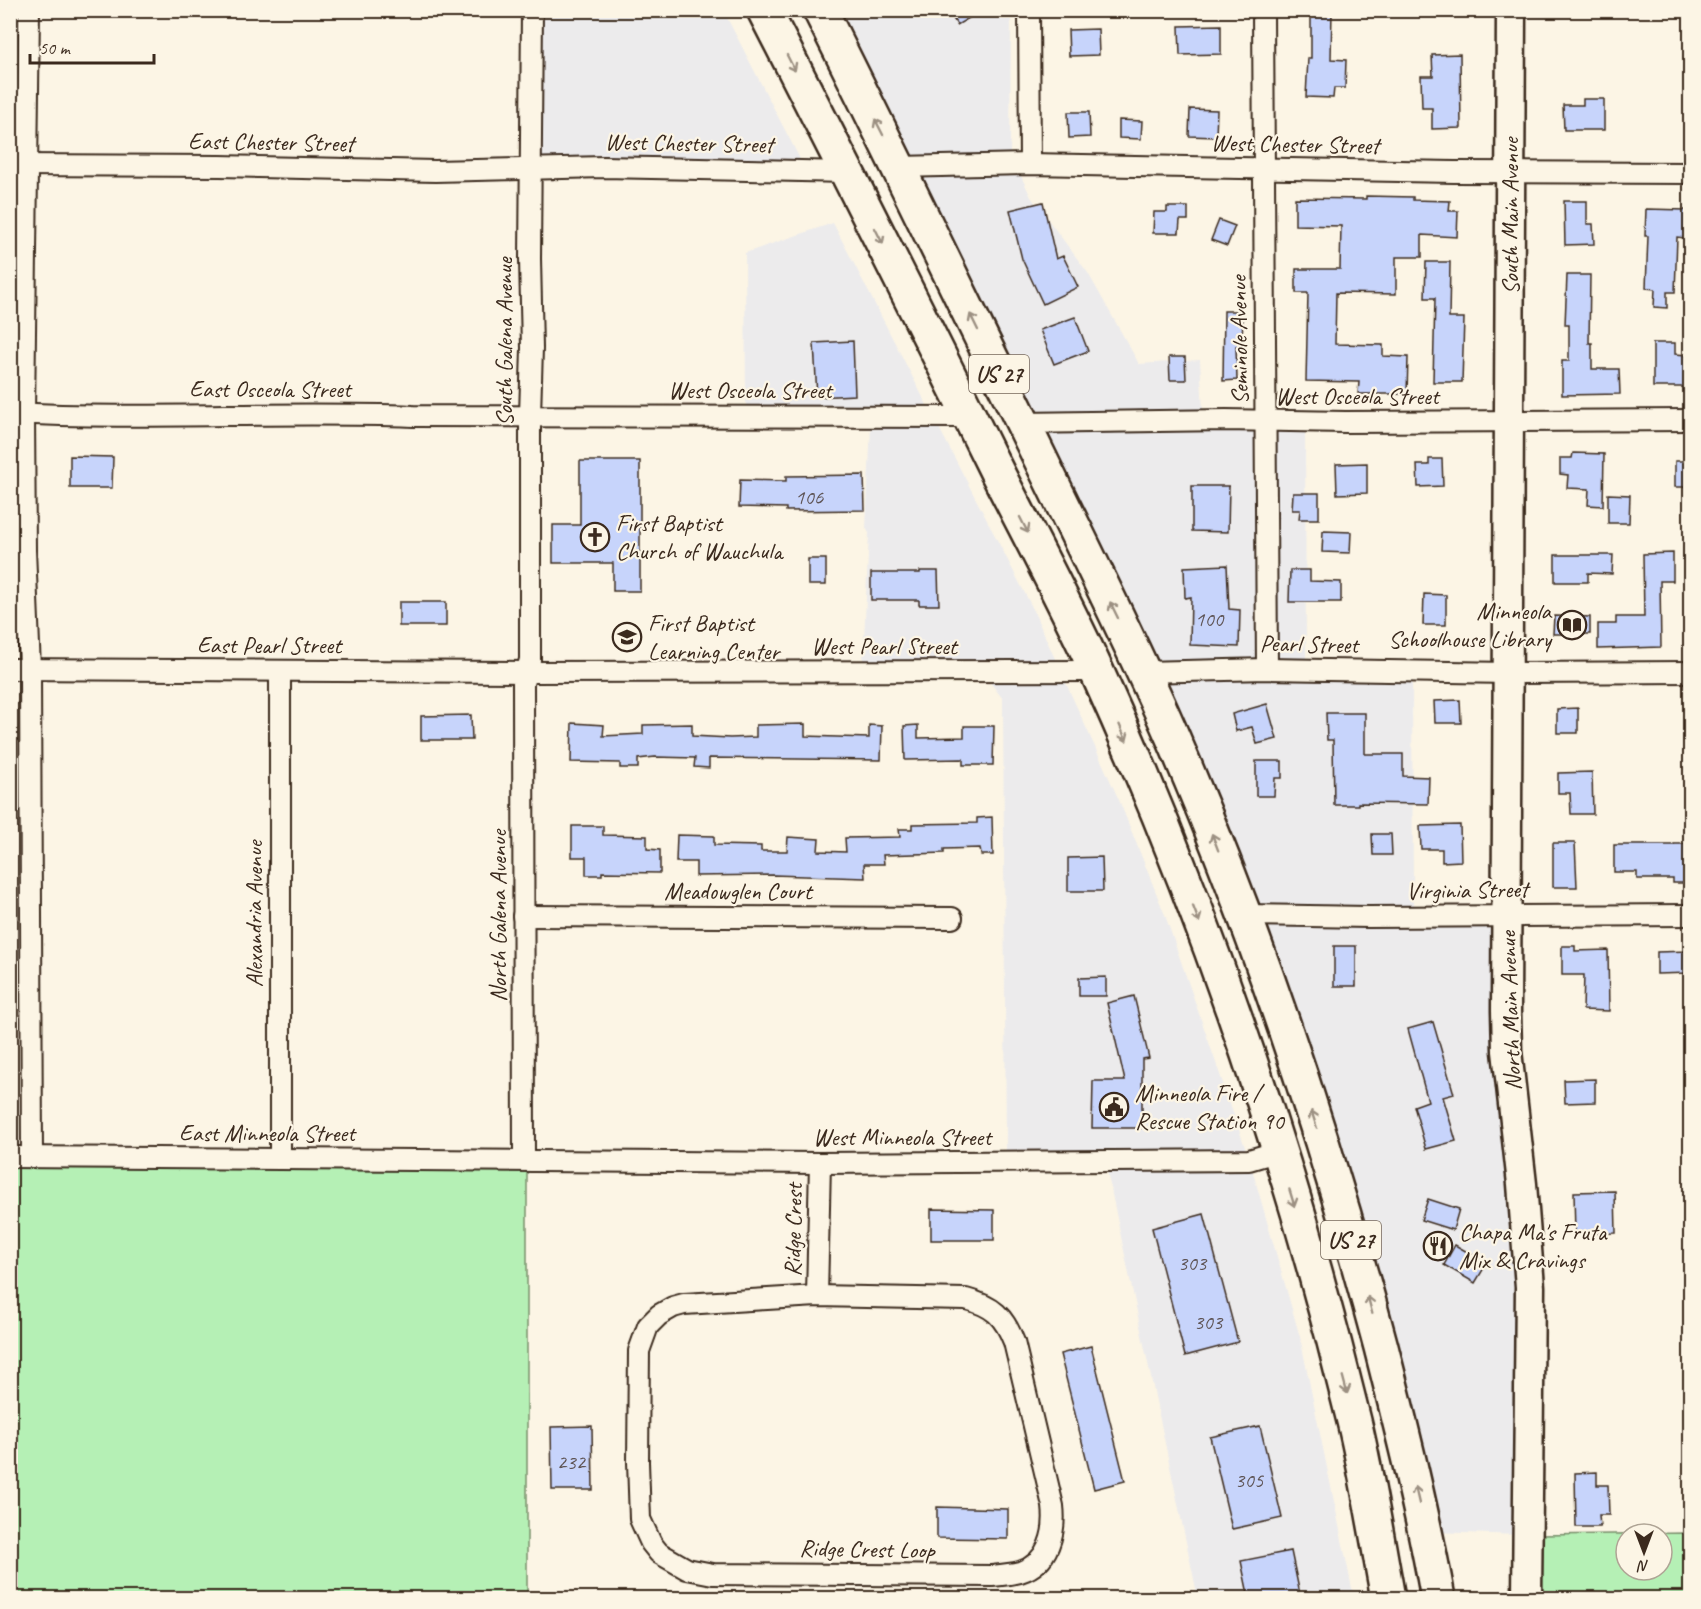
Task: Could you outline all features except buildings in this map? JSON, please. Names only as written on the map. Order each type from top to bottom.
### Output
[{"type":"highway","name":"US 27","points":[[765,10],[1096,671],[1198,918],[1279,1151],[1323,1300],[1355,1425],[1388,1599]]},
{"type":"highway","name":"US 27","points":[[820,10],[899,167],[1143,672],[1174,740],[1243,915],[1286,1033],[1362,1278],[1401,1427],[1430,1552],[1438,1599]]},
{"type":"highway","points":[[1063,604],[1107,647],[1143,672]]},
{"type":"highway","points":[[1096,671],[1134,697],[1174,740]]},
{"type":"street","points":[[28,10],[19,166],[17,413],[26,550],[20,669],[32,1157]]},
{"type":"street","name":"South Galena Avenue","points":[[527,672],[530,660],[532,10]]},
{"type":"street","points":[[1029,10],[1030,164]]},
{"type":"street","name":"Seminole Avenue","points":[[1263,10],[1267,669]]},
{"type":"street","name":"South Main Avenue","points":[[1509,422],[1511,10]]},
{"type":"street","name":"West Chester Street","points":[[899,167],[1030,164],[1263,169],[1690,173]]},
{"type":"street","name":"East Chester Street","points":[[19,166],[220,166],[435,171],[531,169]]},
{"type":"street","name":"West Chester Street","points":[[531,169],[604,167],[847,172]]},
{"type":"street","name":"East Osceola Street","points":[[17,413],[255,416],[530,415]]},
{"type":"street","name":"West Osceola Street","points":[[530,415],[970,417]]},
{"type":"street","name":"West Osceola Street","points":[[1023,423],[1690,420]]},
{"type":"street","name":"North Main Avenue","points":[[1509,422],[1506,1011],[1530,1287],[1527,1599]]},
{"type":"street","name":"East Pearl Street","points":[[20,669],[527,672]]},
{"type":"street","name":"Pearl Street","points":[[1143,672],[1267,669],[1509,674],[1690,672]]},
{"type":"street","name":"Alexandria Avenue","points":[[280,671],[280,1158]]},
{"type":"street","name":"West Pearl Street","points":[[527,672],[1096,671]]},
{"type":"street","name":"North Galena Avenue","points":[[524,1160],[523,683],[527,672]]},
{"type":"street","name":"Virginia Street","points":[[1243,915],[1690,915]]},
{"type":"street","name":"Meadowglen Court","points":[[523,916],[952,918]]},
{"type":"street","name":"West Minneola Street","points":[[524,1160],[820,1164],[1250,1160],[1279,1151]]},
{"type":"street","name":"East Minneola Street","points":[[10,1157],[524,1160]]},
{"type":"street","name":"Ridge Crest","points":[[817,1296],[820,1164]]},
{"type":"street","name":"Ridge Crest Loop","points":[[817,1296],[966,1299],[999,1314],[1014,1342],[1054,1514],[1049,1544],[1042,1558],[1032,1567],[1019,1572],[992,1576],[713,1574],[687,1569],[673,1562],[655,1548],[640,1519],[638,1462],[639,1351],[648,1326],[658,1315],[684,1304],[817,1296]]},
{"type":"shaded area","points":[[723,10],[801,161],[539,159],[541,11]]},
{"type":"shaded area","points":[[838,11],[1011,11],[1010,155],[910,157]]},
{"type":"shaded area","points":[[1020,174],[1031,197],[1088,273],[1139,364],[1200,360],[1203,411],[1035,413],[919,176]]},
{"type":"shaded area","points":[[833,223],[928,407],[746,406],[745,253]]},
{"type":"shaded area","points":[[871,426],[938,426],[1031,605],[1056,661],[863,662]]},
{"type":"shaded area","points":[[1257,430],[1258,659],[1151,662],[1044,432]]},
{"type":"shaded area","points":[[1274,430],[1305,431],[1306,660],[1275,659]]},
{"type":"shaded area","points":[[1267,678],[1412,681],[1413,907],[1249,905],[1160,681]]},
{"type":"shaded area","points":[[989,681],[1065,681],[1119,800],[1165,915],[1246,1150],[1006,1153],[1003,699]]},
{"type":"shaded area","points":[[1257,925],[1498,925],[1520,1269],[1520,1535],[1434,1532]]},
{"type":"shaded area","points":[[1252,1169],[1300,1337],[1354,1598],[1198,1598],[1107,1171]]},
{"type":"green space","points":[[10,1168],[527,1169],[527,1598],[11,1598]]},
{"type":"green space","points":[[1674,1533],[1690,1533],[1690,1598],[1543,1598],[1540,1535],[1614,1534],[1614,1582],[1674,1582]]},
{"type":"place","name":"First Baptist Church of Wauchula","points":[[595,537]]},
{"type":"place","name":"Minneola Schoolhouse Library","points":[[1572,625]]},
{"type":"place","name":"First Baptist Learning Center","points":[[627,637]]},
{"type":"place","name":"Minneola Fire / Rescue Station 90","points":[[1114,1107]]},
{"type":"place","name":"Chapa Ma's Fruta Mix & Cravings","points":[[1438,1246]]}]
